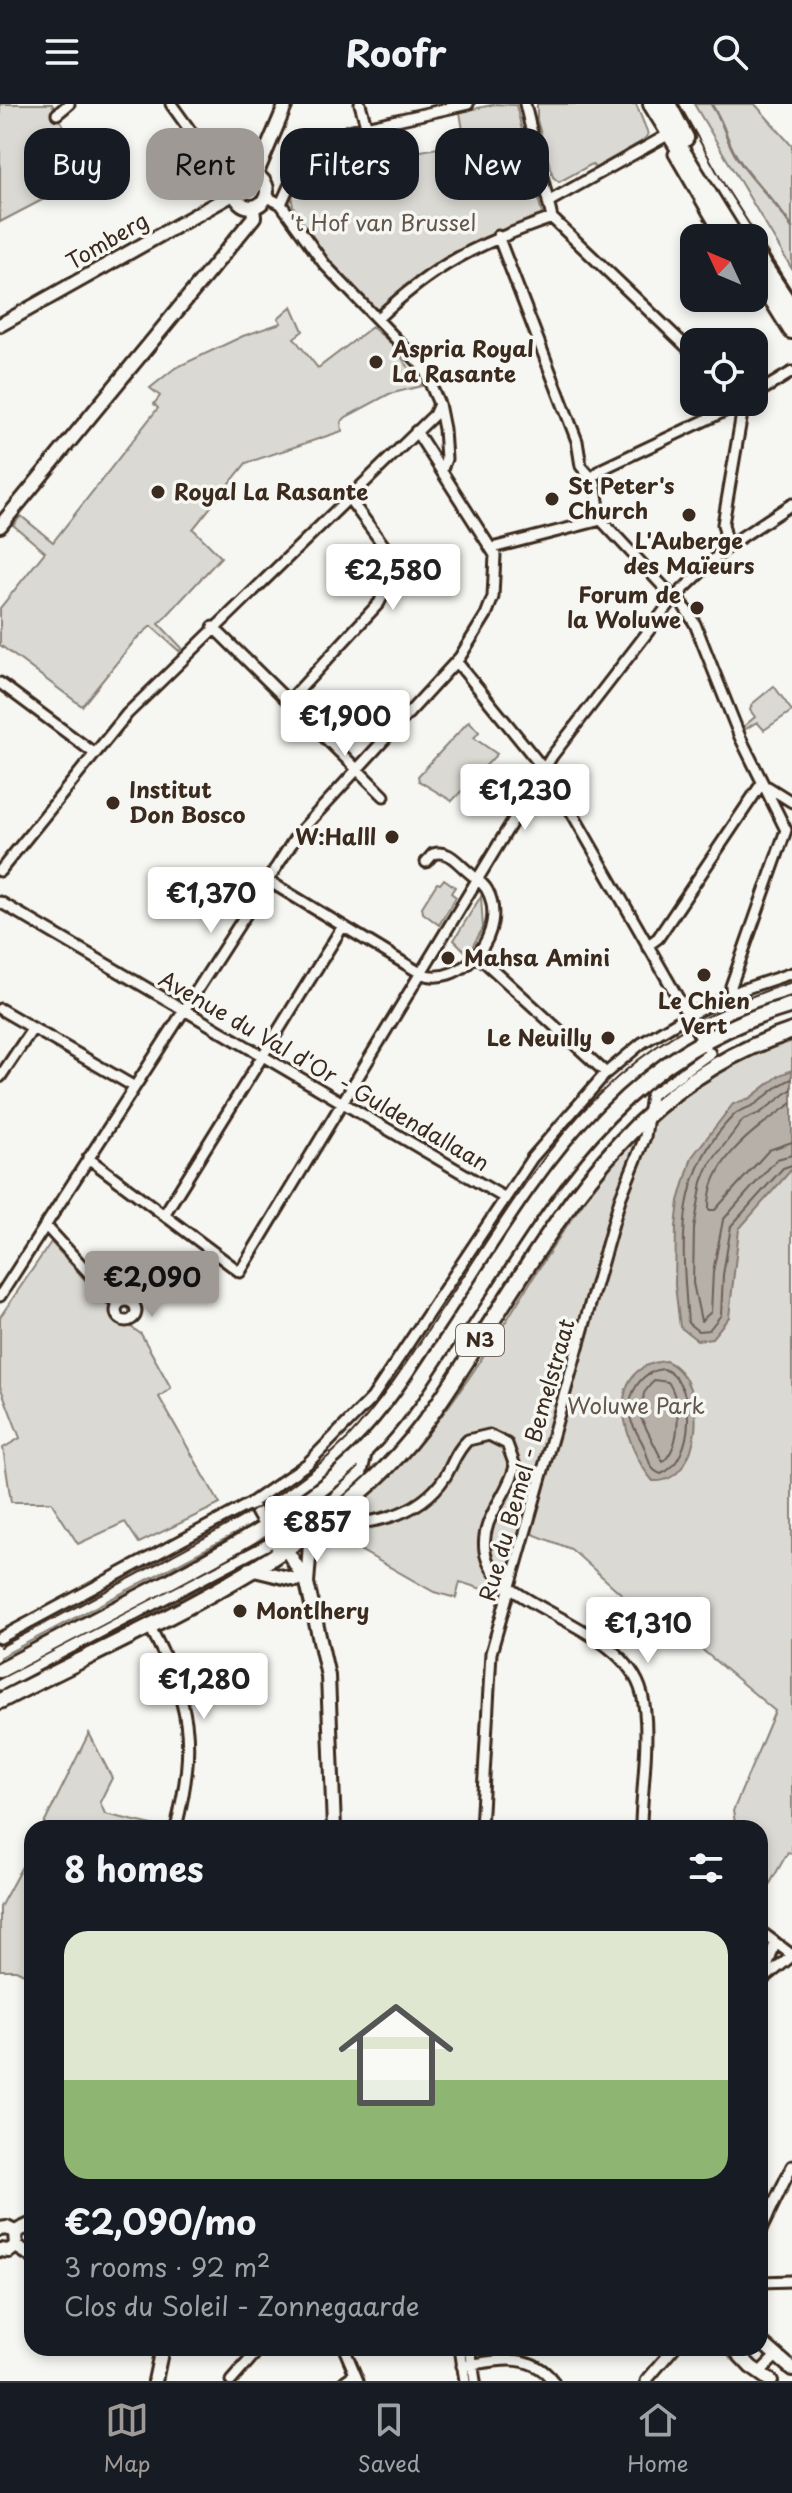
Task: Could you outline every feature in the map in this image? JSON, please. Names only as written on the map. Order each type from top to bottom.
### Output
[{"type":"highway","points":[[652,104],[663,129],[726,224]]},
{"type":"highway","points":[[667,104],[736,224]]},
{"type":"highway","points":[[768,274],[792,310]]},
{"type":"highway","points":[[768,293],[792,330]]},
{"type":"main road","name":"N3","points":[[0,1670],[276,1543],[316,1528],[376,1477],[416,1434],[567,1205],[602,1160],[710,1053],[792,1005]]},
{"type":"main road","name":"N3","points":[[0,1701],[250,1569],[368,1448],[414,1390],[568,1157],[630,1093],[668,1063],[792,1031]]},
{"type":"street","points":[[57,114],[69,104]]},
{"type":"street","points":[[171,104],[188,128]]},
{"type":"street","points":[[269,141],[268,132],[277,104]]},
{"type":"street","points":[[264,154],[286,104]]},
{"type":"street","points":[[360,104],[366,125]]},
{"type":"street","points":[[281,204],[289,186],[334,141],[366,125],[468,104]]},
{"type":"street","points":[[525,104],[552,218],[680,341]]},
{"type":"street","points":[[548,202],[663,129],[715,224]]},
{"type":"street","points":[[264,182],[267,184],[267,197]]},
{"type":"street","points":[[253,207],[267,197]]},
{"type":"street","points":[[267,197],[281,204],[325,265],[416,356],[430,378],[439,404],[446,459],[442,469]]},
{"type":"street","name":"Tomberg","points":[[0,325],[215,200]]},
{"type":"street","points":[[240,200],[253,207]]},
{"type":"street","points":[[0,526],[254,217],[253,207]]},
{"type":"street","points":[[377,319],[429,272],[498,236],[552,218]]},
{"type":"street","points":[[498,236],[577,441],[581,466],[592,478],[601,520],[675,596],[695,624],[762,783],[771,794],[786,830],[730,989],[732,994]]},
{"type":"street","points":[[768,387],[792,372]]},
{"type":"street","points":[[0,871],[94,753],[213,627],[434,415],[439,404]]},
{"type":"street","points":[[592,478],[602,469],[714,416]]},
{"type":"street","points":[[728,546],[723,524],[742,416]]},
{"type":"street","points":[[0,1296],[297,835],[456,661],[476,635],[493,597],[496,575],[492,548],[416,431]]},
{"type":"street","points":[[289,701],[379,603],[387,587],[387,550],[348,497]]},
{"type":"street","points":[[88,1158],[240,1272],[545,768],[675,596],[728,546],[792,504]]},
{"type":"street","points":[[492,548],[601,520]]},
{"type":"street","points":[[213,627],[384,796]]},
{"type":"street","points":[[456,661],[545,768],[710,1053]]},
{"type":"street","points":[[2,687],[94,753]]},
{"type":"street","points":[[762,783],[792,802]]},
{"type":"street","points":[[647,946],[658,938],[762,783]]},
{"type":"street","points":[[267,880],[422,974],[443,978],[465,967],[477,955],[490,931],[492,916],[487,888],[449,854],[433,854],[426,862]]},
{"type":"street","name":"Avenue du Val d'Or - Guldendallaan","points":[[0,902],[505,1198]]},
{"type":"street","points":[[164,1215],[343,926]]},
{"type":"street","points":[[477,955],[606,1073]]},
{"type":"street","points":[[0,1638],[251,1503],[307,1464],[372,1398],[548,1137],[606,1073],[642,1043],[687,1016],[732,994],[792,973]]},
{"type":"street","points":[[0,1009],[133,1086]]},
{"type":"street","points":[[0,1077],[33,1028]]},
{"type":"street","name":"Rue du Bemel - Bemelstraat","points":[[481,1820],[491,1653],[620,1199],[645,1137],[651,1110]]},
{"type":"street","points":[[45,1225],[118,1305]]},
{"type":"street","points":[[300,1582],[316,1528],[381,1520],[407,1510],[432,1493],[468,1440],[483,1435],[498,1438],[510,1447],[515,1466],[492,1515],[485,1550],[488,1563],[511,1588],[604,1643],[633,1672],[642,1695],[644,1714],[641,1820]]},
{"type":"street","points":[[251,1503],[300,1582],[321,1638],[331,1695],[334,1820]]},
{"type":"street","points":[[0,1685],[276,1543]]},
{"type":"street","points":[[250,1569],[300,1582]]},
{"type":"street","points":[[195,1600],[212,1574]]},
{"type":"street","points":[[148,1624],[175,1677],[187,1717],[188,1770],[178,1820]]},
{"type":"street","points":[[768,1937],[792,1956],[768,1975]]},
{"type":"street","points":[[768,1963],[775,1943]]},
{"type":"street","points":[[768,2216],[792,2166]]},
{"type":"street","points":[[0,2229],[7,2228],[24,2248]]},
{"type":"street","points":[[0,2250],[9,2251],[15,2239],[24,2231]]},
{"type":"street","points":[[768,2282],[792,2281]]},
{"type":"street","points":[[768,2350],[792,2369]]},
{"type":"street","points":[[155,2381],[160,2356]]},
{"type":"street","points":[[231,2381],[253,2356]]},
{"type":"street","points":[[345,2381],[356,2377],[347,2356]]},
{"type":"street","points":[[464,2356],[475,2381]]},
{"type":"street","points":[[465,2381],[469,2356]]},
{"type":"street","points":[[646,2381],[667,2356]]},
{"type":"street","points":[[741,2356],[771,2381]]},
{"type":"street","points":[[759,2373],[775,2357]]},
{"type":"street","points":[[468,2365],[518,2359],[537,2366],[553,2381]]},
{"type":"green space","points":[[0,104],[52,104],[65,128],[24,128],[24,200],[42,200],[0,222]]},
{"type":"green space","points":[[496,104],[516,105],[521,128],[463,128],[460,112]]},
{"type":"green space","points":[[537,104],[636,104],[648,134],[644,140],[595,168],[592,164],[559,182],[553,177],[549,163],[549,128],[539,128]]},
{"type":"green space","points":[[694,104],[755,104],[792,146],[792,269]]},
{"type":"green space","name":"'t Hof van Brussel","points":[[435,148],[435,200],[539,200],[543,218],[497,232],[454,254],[414,281],[378,313],[304,228],[292,201],[419,200],[419,151]]},
{"type":"green space","name":"Royal La Rasante","points":[[292,306],[303,331],[294,338],[318,368],[372,327],[391,343],[422,386],[389,394],[346,417],[341,422],[342,431],[246,463],[193,529],[221,557],[159,624],[182,648],[179,651],[151,626],[135,640],[82,706],[0,645],[0,608],[45,552],[13,525],[21,516],[53,542],[158,408],[154,404],[160,396],[150,388],[175,368],[243,336],[281,323],[278,318]]},
{"type":"green space","points":[[774,686],[792,711],[764,730],[757,722],[744,730],[743,727],[755,717],[750,710],[752,704]]},
{"type":"green space","points":[[469,721],[479,732],[474,738],[497,754],[452,801],[419,781],[418,776]]},
{"type":"green space","points":[[444,879],[455,887],[451,893],[456,897],[439,925],[423,913],[422,907],[437,883]]},
{"type":"green space","points":[[481,896],[483,928],[468,954],[454,940]]},
{"type":"green space","name":"Woluwe Park","points":[[792,1041],[792,1854],[788,1852],[768,1887],[768,1820],[735,1820],[733,1811],[775,1711],[643,1600],[635,1606],[571,1549],[523,1530],[504,1596],[460,1582],[456,1598],[434,1592],[330,1533],[400,1464],[439,1419],[549,1252],[625,1150],[672,1106],[726,1069]]},
{"type":"green space","points":[[51,1242],[122,1321],[141,1334],[171,1388],[159,1397],[220,1504],[139,1543],[125,1522],[78,1544],[51,1502],[11,1502],[3,1448],[20,1438],[0,1386],[0,1317]]},
{"type":"green space","points":[[244,1529],[246,1534],[0,1664],[0,1657]]},
{"type":"green space","points":[[89,1733],[112,1778],[100,1802],[105,1814],[131,1820],[46,1820]]},
{"type":"green space","points":[[24,1863],[24,1974],[16,1970],[0,1970],[0,1907]]},
{"type":"water","points":[[792,1070],[792,1169],[739,1229],[729,1317],[712,1338],[697,1340],[680,1327],[675,1285],[679,1201],[692,1157],[733,1104],[750,1098],[780,1075]]},
{"type":"water","points":[[666,1361],[680,1372],[690,1389],[695,1409],[695,1430],[691,1450],[682,1467],[670,1478],[653,1481],[643,1467],[627,1430],[625,1392],[632,1377],[645,1366]]},
{"type":"waterway","points":[[711,104],[741,163],[792,228]]},
{"type":"tram line","points":[[679,104],[726,188],[792,291]]},
{"type":"tram line","points":[[0,1647],[241,1517],[307,1474],[347,1439],[385,1393],[512,1203],[546,1155],[583,1111],[624,1072],[671,1037],[726,1007],[792,982]]},
{"type":"place","name":"Aspria Royal La Rasante","points":[[376,362]]},
{"type":"place","name":"Royal La Rasante","points":[[158,492]]},
{"type":"place","name":"St Peter's Church","points":[[552,499]]},
{"type":"place","name":"L'Auberge des Maïeurs","points":[[689,515]]},
{"type":"place","name":"Forum de la Woluwe","points":[[697,608]]},
{"type":"place","name":"Institut Don Bosco","points":[[113,803]]},
{"type":"place","name":"W:Halll","points":[[392,837]]},
{"type":"place","name":"Mahsa Amini","points":[[448,958]]},
{"type":"place","name":"Le Chien Vert","points":[[704,975]]},
{"type":"place","name":"Le Neuilly","points":[[608,1038]]},
{"type":"place","name":"Montlhery","points":[[240,1611]]}]
